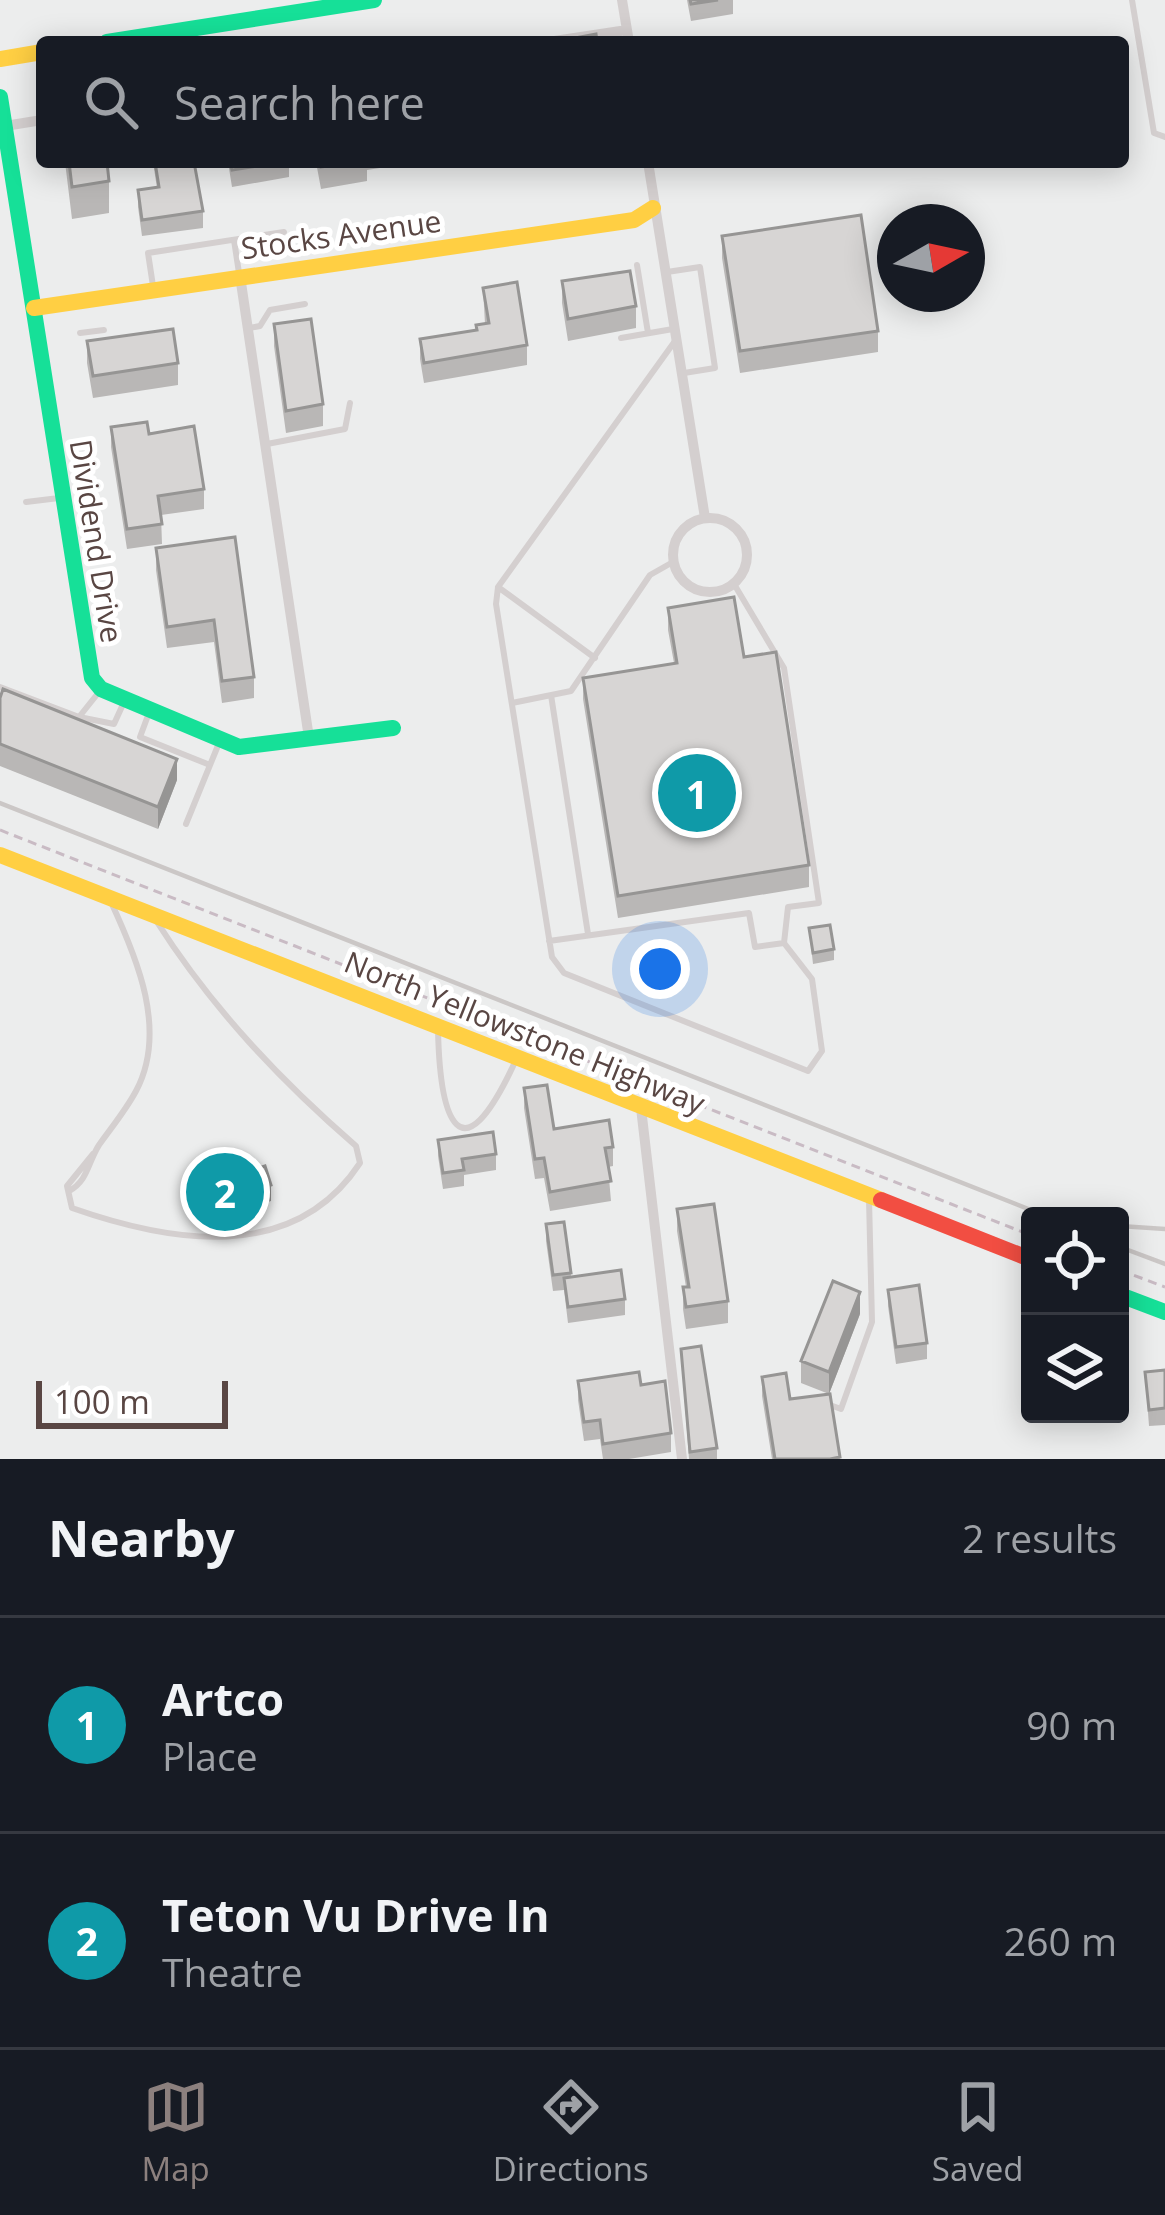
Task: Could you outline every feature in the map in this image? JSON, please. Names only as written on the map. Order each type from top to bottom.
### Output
[{"type":"street","points":[[145,36],[374,0]]},
{"type":"street","points":[[622,0],[628,36]]},
{"type":"street","points":[[0,59],[36,53]]},
{"type":"street","name":"Dividend Drive","points":[[0,98],[92,678],[101,689],[238,747],[392,728]]},
{"type":"street","points":[[5,126],[36,121]]},
{"type":"street","points":[[649,168],[705,518]]},
{"type":"street","name":"Stocks Avenue","points":[[34,308],[634,220],[653,208]]},
{"type":"street","points":[[240,276],[309,738]]},
{"type":"street","points":[[705,518],[729,523],[746,543],[745,568],[734,584],[718,592],[694,590],[673,562],[676,538],[705,518]]},
{"type":"street","name":"North Yellowstone Highway","points":[[0,855],[1021,1255]]},
{"type":"street","points":[[641,1108],[655,1264],[682,1459]]},
{"type":"street","points":[[1129,1298],[1165,1312]]},
{"type":"lane","points":[[1132,0],[1154,134],[1165,137]]},
{"type":"lane","points":[[154,289],[148,254],[284,232]]},
{"type":"lane","points":[[234,240],[240,276]]},
{"type":"lane","points":[[637,265],[648,333]]},
{"type":"lane","points":[[664,272],[700,267],[715,368],[680,374]]},
{"type":"lane","points":[[246,328],[260,326],[270,310],[305,304]]},
{"type":"lane","points":[[80,333],[104,330]]},
{"type":"lane","points":[[621,338],[674,335]]},
{"type":"lane","points":[[674,335],[498,586],[549,941],[552,957],[564,973],[808,1071],[822,1051],[812,979],[784,944],[788,907],[819,903],[784,668],[734,584]]},
{"type":"lane","points":[[264,445],[345,429],[350,403]]},
{"type":"lane","points":[[26,502],[62,497]]},
{"type":"lane","points":[[512,703],[571,691],[650,575],[673,562]]},
{"type":"lane","points":[[498,586],[595,658]]},
{"type":"lane","points":[[0,687],[79,717],[113,724],[126,698]]},
{"type":"lane","points":[[79,717],[101,689]]},
{"type":"lane","points":[[551,695],[589,936]]},
{"type":"lane","points":[[150,709],[140,737],[210,765]]},
{"type":"lane","points":[[186,824],[221,740]]},
{"type":"lane","points":[[108,897],[140,966],[147,1060],[136,1092],[72,1177],[71,1208],[145,1234],[217,1240],[259,1233],[306,1215],[346,1184],[360,1163],[356,1146],[276,1076],[192,976],[152,914]]},
{"type":"lane","points":[[549,941],[749,914],[755,946],[784,944]]},
{"type":"lane","points":[[438,1028],[439,1086],[450,1120],[462,1128],[477,1126],[491,1114],[516,1059]]},
{"type":"lane","points":[[825,1403],[841,1409],[872,1322],[869,1196]]},
{"type":"path","points":[[0,830],[1021,1231]]},
{"type":"path","points":[[1129,1273],[1165,1287]]},
{"type":"building","points":[[70,168],[108,168],[109,181],[72,187]]},
{"type":"building","points":[[156,168],[195,168],[203,211],[142,220],[138,190],[159,187]]},
{"type":"building","points":[[861,215],[878,331],[740,351],[722,236]]},
{"type":"building","points":[[630,271],[636,306],[568,319],[562,281]]},
{"type":"building","points":[[517,282],[527,345],[424,363],[420,339],[477,330],[476,325],[489,323],[483,288]]},
{"type":"building","points":[[311,319],[323,404],[286,411],[274,324]]},
{"type":"building","points":[[173,329],[178,363],[93,376],[87,341]]},
{"type":"building","points":[[147,422],[149,434],[194,426],[204,489],[158,496],[162,524],[127,529],[111,427]]},
{"type":"building","points":[[235,537],[254,677],[222,681],[214,620],[167,627],[156,548]]},
{"type":"building","points":[[734,597],[744,657],[776,652],[809,865],[618,896],[583,678],[677,663],[668,608]]},
{"type":"building","points":[[3,689],[177,759],[158,807],[0,744]]},
{"type":"building","points":[[830,925],[834,949],[813,953],[809,928]]},
{"type":"building","points":[[547,1085],[554,1129],[609,1120],[613,1147],[605,1148],[611,1181],[550,1192],[544,1158],[535,1159],[524,1088]]},
{"type":"building","points":[[493,1132],[496,1154],[462,1159],[464,1170],[443,1173],[438,1140]]},
{"type":"building","points":[[265,1166],[271,1185],[227,1198],[225,1184]]},
{"type":"building","points":[[714,1204],[728,1301],[686,1307],[683,1287],[689,1287],[677,1209]]},
{"type":"building","points":[[564,1222],[571,1273],[553,1275],[546,1224]]},
{"type":"building","points":[[621,1270],[625,1299],[568,1307],[564,1278]]},
{"type":"building","points":[[833,1281],[860,1292],[829,1372],[801,1361]]},
{"type":"building","points":[[919,1285],[927,1343],[896,1347],[888,1290]]},
{"type":"building","points":[[701,1346],[717,1448],[690,1452],[681,1349]]},
{"type":"building","points":[[1165,1370],[1165,1408],[1149,1410],[1145,1372]]},
{"type":"building","points":[[639,1372],[641,1385],[665,1381],[671,1433],[603,1444],[600,1420],[584,1422],[578,1381]]},
{"type":"building","points":[[786,1373],[790,1399],[830,1394],[840,1457],[775,1459],[762,1377]]},
{"type":"railway","points":[[0,803],[1023,1207]]},
{"type":"railway","points":[[1129,1227],[1165,1229]]},
{"type":"railway","points":[[1129,1250],[1165,1264]]},
{"type":"traffic: fast","points":[[145,36],[374,0]]},
{"type":"traffic: fast","points":[[0,97],[92,678],[101,689],[239,747],[393,728]]},
{"type":"traffic: fast","points":[[1129,1298],[1165,1312]]},
{"type":"traffic: slow","points":[[0,59],[36,53]]},
{"type":"traffic: slow","points":[[34,308],[634,220],[653,208]]},
{"type":"traffic: slow","points":[[0,855],[881,1200]]},
{"type":"traffic: jam","points":[[881,1200],[1021,1255]]},
{"type":"place","name":"Artco","points":[[697,793]]},
{"type":"place","name":"Teton Vu Drive In","points":[[225,1192]]}]
